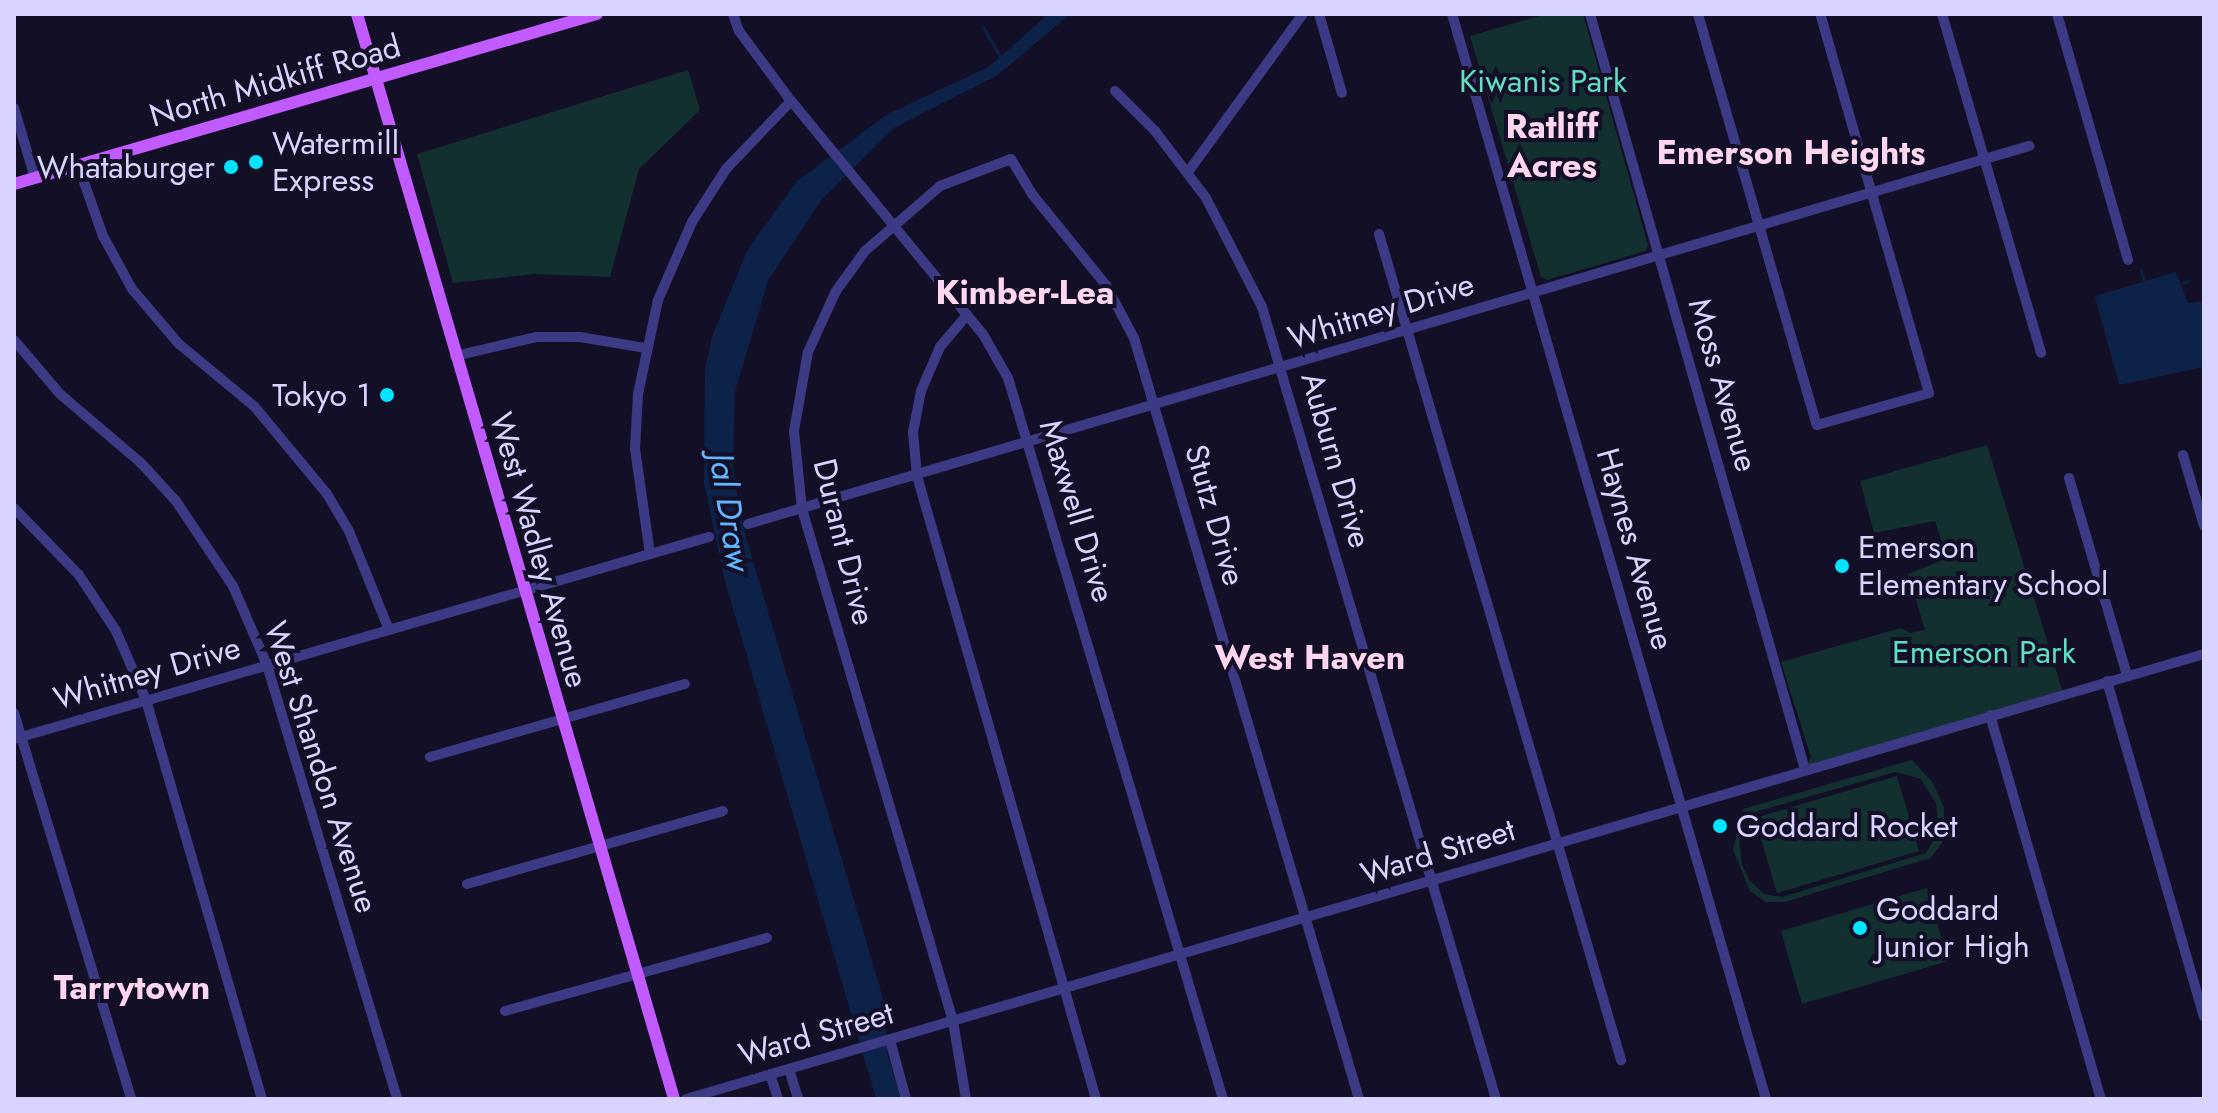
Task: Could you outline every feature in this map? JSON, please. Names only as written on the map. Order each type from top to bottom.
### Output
[{"type":"main road","name":"West Wadley Avenue","points":[[357,14],[674,1099]]},
{"type":"main road","name":"North Midkiff Road","points":[[14,184],[597,14]]},
{"type":"street","name":"Maxwell Drive","points":[[733,14],[739,31],[791,101],[967,315],[1008,378],[1031,442],[1223,1099]]},
{"type":"street","points":[[1188,172],[1303,14]]},
{"type":"street","points":[[1319,14],[1342,93]]},
{"type":"street","name":"Haynes Avenue","points":[[1452,14],[1766,1099]]},
{"type":"street","name":"Moss Avenue","points":[[1590,14],[1805,770]]},
{"type":"street","points":[[1698,14],[1817,425],[1929,393],[1820,14]]},
{"type":"street","points":[[1942,14],[2041,353]]},
{"type":"street","points":[[2057,14],[2128,260]]},
{"type":"street","name":"Auburn Drive","points":[[1115,91],[1188,172],[1245,268],[1282,368],[1496,1099]]},
{"type":"street","points":[[650,554],[635,449],[646,348],[658,300],[692,222],[726,169],[791,101]]},
{"type":"street","points":[[14,108],[35,178]]},
{"type":"street","name":"Whitney Drive","points":[[748,524],[2029,146]]},
{"type":"street","name":"Durant Drive","points":[[966,1099],[953,1021],[802,509],[794,431],[808,352],[836,291],[892,225],[940,186],[1011,159]]},
{"type":"street","name":"Stutz Drive","points":[[1011,159],[1032,194],[1106,285],[1134,338],[1359,1099]]},
{"type":"street","points":[[78,165],[103,236],[132,289],[179,344],[254,406],[327,494],[349,531],[389,630]]},
{"type":"street","points":[[1379,234],[1621,1060]]},
{"type":"street","points":[[967,315],[940,347],[921,391],[913,432],[917,476],[1067,988],[1096,1099]]},
{"type":"street","points":[[455,356],[536,337],[580,337],[646,348]]},
{"type":"street","name":"West Shandon Avenue","points":[[14,340],[60,394],[141,463],[176,501],[233,586],[267,665],[397,1099]]},
{"type":"street","points":[[2183,455],[2204,526]]},
{"type":"street","points":[[2069,478],[2127,675]]},
{"type":"street","points":[[14,508],[79,575],[116,631],[146,700],[262,1099]]},
{"type":"street","name":"Whitney Drive","points":[[19,737],[709,537]]},
{"type":"street","name":"Ward Street","points":[[686,1099],[2204,654]]},
{"type":"street","points":[[2107,681],[2204,1016]]},
{"type":"street","points":[[430,757],[685,684]]},
{"type":"street","points":[[14,713],[131,1099]]},
{"type":"street","points":[[1990,715],[2101,1099]]},
{"type":"street","points":[[467,884],[723,811]]},
{"type":"street","points":[[505,1011],[767,938]]},
{"type":"street","points":[[890,1040],[906,1099]]},
{"type":"street","points":[[789,1069],[798,1099]]},
{"type":"street","points":[[770,1074],[778,1099]]},
{"type":"green space","name":"Kiwanis Park","points":[[1546,14],[1583,14],[1648,245],[1646,251],[1547,280],[1541,277],[1470,36]]},
{"type":"green space","points":[[688,70],[700,110],[639,169],[610,277],[534,274],[453,283],[417,154]]},
{"type":"green space","name":"Emerson Park","points":[[1987,445],[2063,693],[1805,770],[1811,757],[1781,662],[1901,628],[1910,633],[1925,630],[1908,574],[1947,558],[1935,521],[1874,533],[1860,481]]},
{"type":"green space","points":[[1912,760],[1933,783],[1944,808],[1943,841],[1931,858],[1784,902],[1766,902],[1750,891],[1733,850],[1743,809]],"holes":[[[1895,772],[1921,779],[1936,803],[1939,831],[1926,853],[1782,897],[1764,894],[1750,881],[1742,865],[1739,838],[1755,812]]]},
{"type":"green space","points":[[1897,776],[1919,851],[1777,893],[1755,818]]},
{"type":"green space","points":[[1927,888],[1948,961],[1802,1004],[1781,931]]},
{"type":"water","name":"Jal Draw","points":[[1048,14],[1070,14],[998,75],[894,128],[821,200],[768,281],[735,392],[733,471],[744,531],[886,1008],[887,1053],[901,1099],[876,1099],[725,581],[704,483],[705,369],[712,337],[747,251],[796,182],[886,115],[990,66]]},
{"type":"water","points":[[2176,272],[2188,303],[2204,301],[2204,367],[2119,385],[2095,296]]},
{"type":"waterway","points":[[983,27],[1003,61]]},
{"type":"waterway","points":[[2141,270],[2144,282]]},
{"type":"waterway","points":[[2183,283],[2189,281]]},
{"type":"place","name":"Watermill Express","points":[[256,162]]},
{"type":"place","name":"Whataburger","points":[[231,167]]},
{"type":"place","name":"Tokyo 1","points":[[387,395]]},
{"type":"place","name":"Emerson Elementary School","points":[[1842,566]]},
{"type":"place","name":"Goddard Rocket","points":[[1720,826]]},
{"type":"place","name":"Goddard Junior High","points":[[1860,928]]},
{"type":"district","name":"Ratliff Acres","points":[[1552,146]]},
{"type":"district","name":"Emerson Heights","points":[[1791,153]]},
{"type":"district","name":"Kimber-Lea","points":[[1025,293]]},
{"type":"district","name":"West Haven","points":[[1310,658]]},
{"type":"district","name":"Tarrytown","points":[[132,988]]}]
